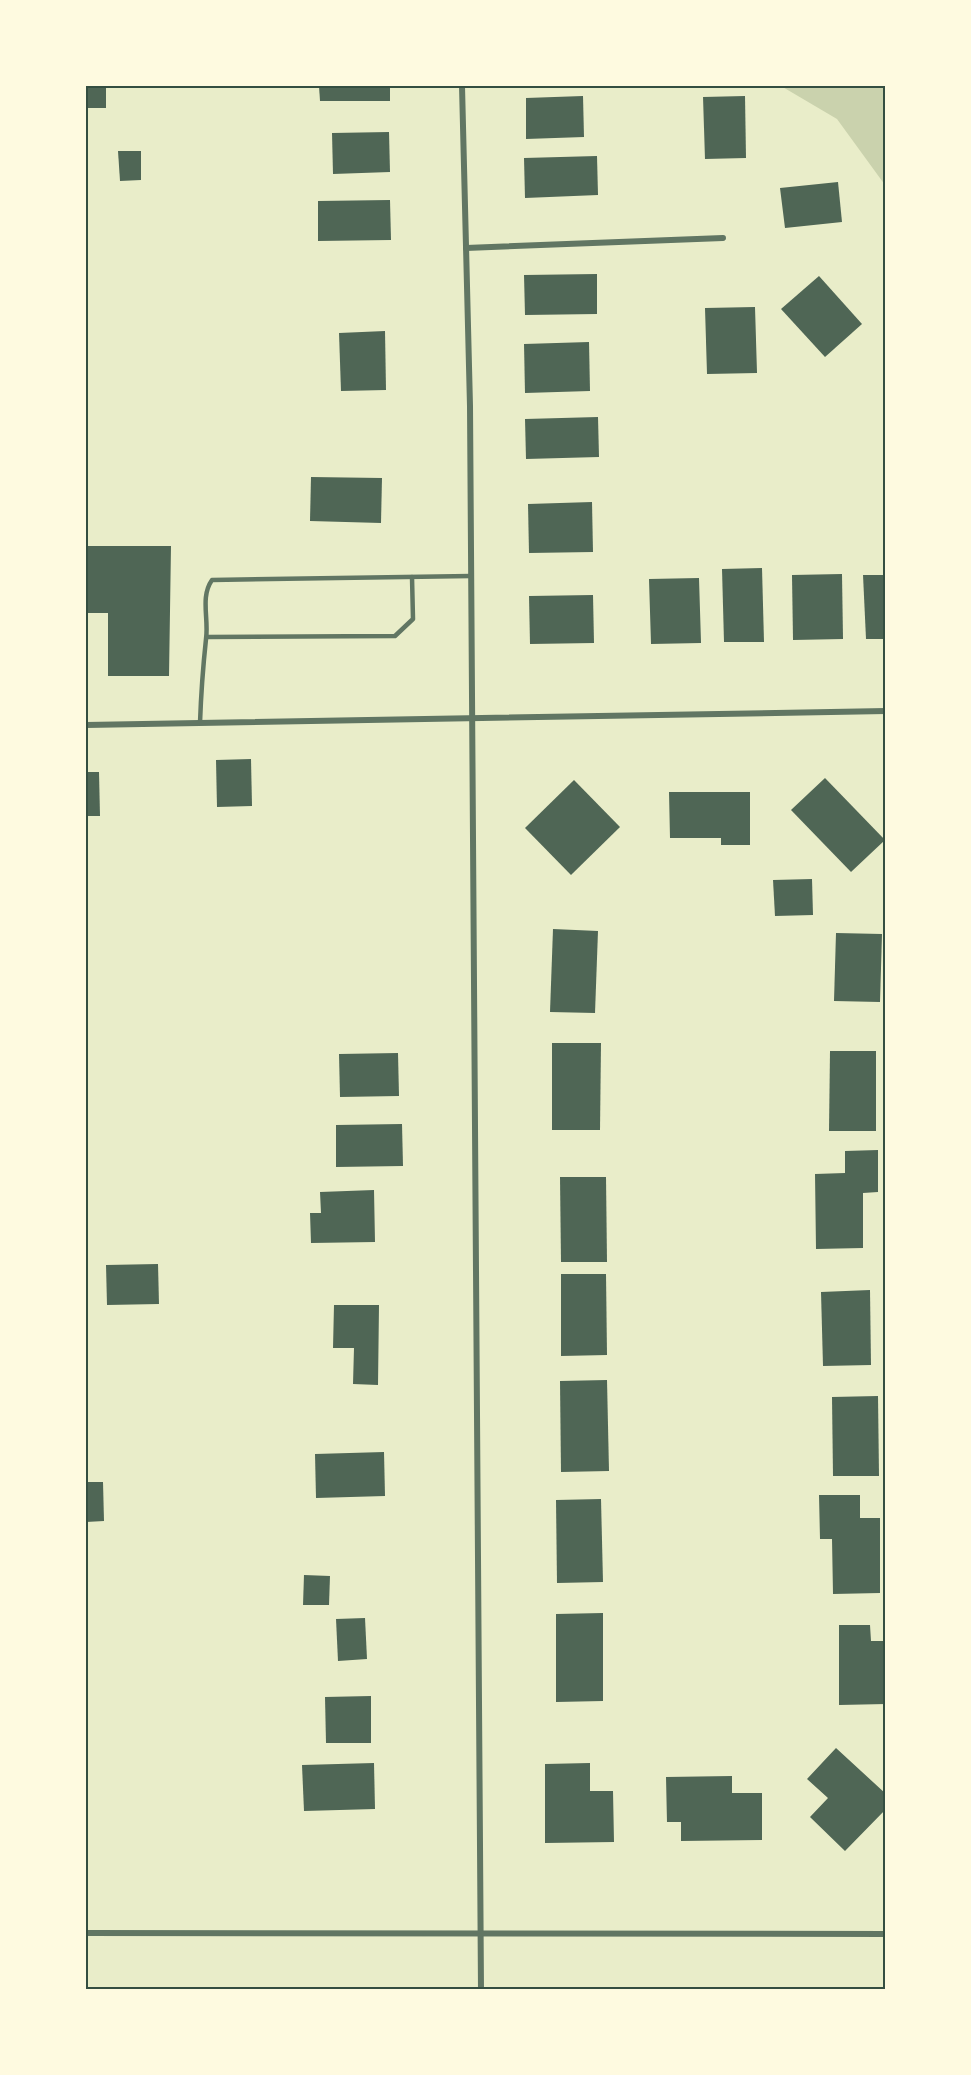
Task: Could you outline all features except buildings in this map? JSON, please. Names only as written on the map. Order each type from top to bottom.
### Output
[{"type":"street","points":[[462,86],[471,576],[481,1989]]},
{"type":"street","points":[[466,248],[723,238]]},
{"type":"street","points":[[86,725],[885,711]]},
{"type":"street","points":[[86,1933],[885,1934]]},
{"type":"lane","points":[[200,723],[202,668],[207,637],[206,590],[212,580],[471,576]]},
{"type":"lane","points":[[207,637],[395,636],[413,619],[412,577]]},
{"type":"green space","points":[[781,86],[885,86],[885,185],[837,119]]}]
